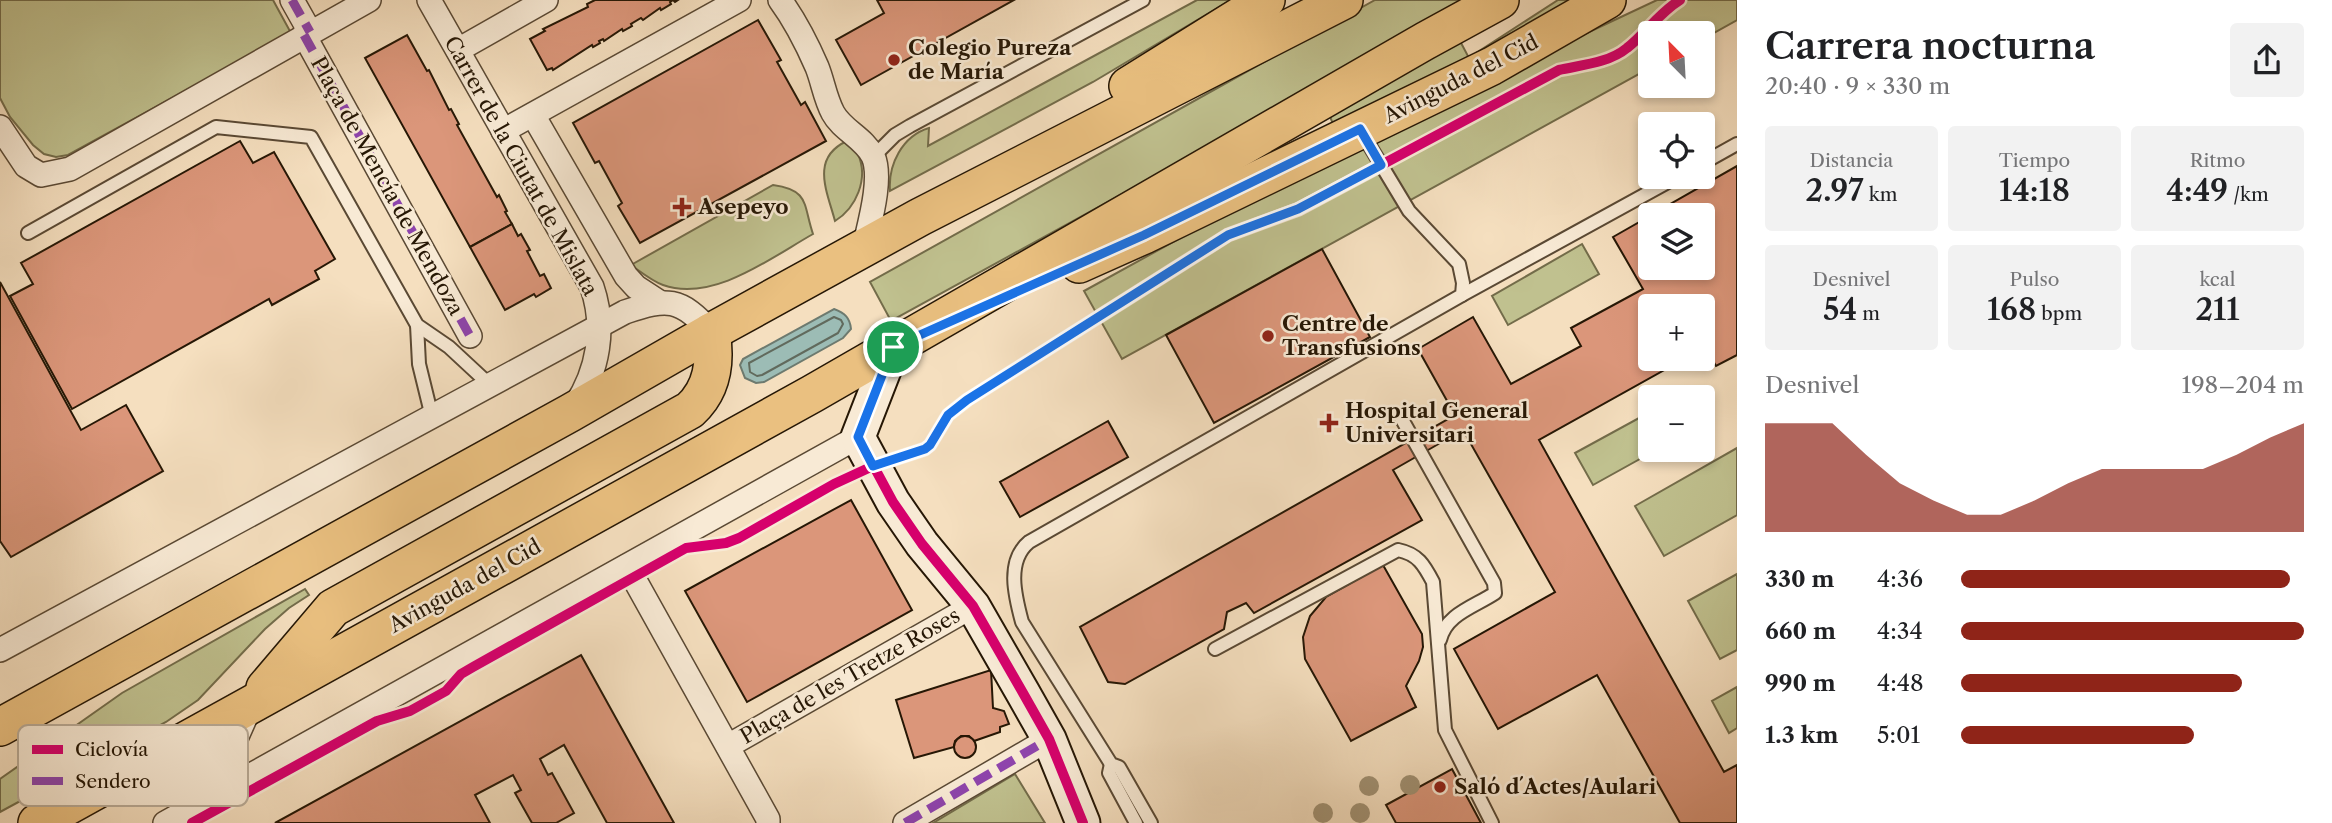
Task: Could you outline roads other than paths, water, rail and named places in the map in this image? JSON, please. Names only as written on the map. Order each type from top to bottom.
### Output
[{"type":"main road","points":[[920,217],[1266,0]]},
{"type":"main road","points":[[2,729],[920,217],[1344,0]]},
{"type":"main road","name":"Avinguda del Cid","points":[[214,725],[893,347],[1500,0]]},
{"type":"main road","name":"Avinguda del Cid","points":[[893,347],[1144,235],[1492,66],[1607,0]]},
{"type":"main road","points":[[251,705],[333,608],[691,410],[699,401],[710,377],[714,352],[711,332]]},
{"type":"main road","name":"Avinguda del Cid","points":[[37,823],[67,806]]},
{"type":"street","name":"Plaça de Mencía de Mendoza","points":[[292,0],[307,34],[470,336]]},
{"type":"street","name":"Plaça de Mencía de Mendoza","points":[[0,128],[26,166],[41,175],[70,169],[369,0]]},
{"type":"street","name":"Carrer de la Ciutat de Mislata","points":[[429,0],[587,275],[597,303],[600,326],[592,371],[584,391],[570,413]]},
{"type":"street","points":[[458,50],[546,0]]},
{"type":"street","points":[[503,131],[739,0]]},
{"type":"street","points":[[780,0],[817,66],[832,111],[873,157],[876,173],[874,200],[864,248]]},
{"type":"street","name":"Carrer de la Ciutat de Mislata","points":[[533,116],[626,276],[636,287],[659,302]]},
{"type":"street","points":[[0,650],[625,312],[659,302],[687,308],[711,332]]},
{"type":"street","points":[[248,776],[858,437],[893,347]]},
{"type":"street","points":[[858,437],[900,513],[973,606],[1049,739],[1083,823]]},
{"type":"street","name":"Plaça de les Tretze Roses","points":[[627,566],[768,823]]},
{"type":"street","name":"Plaça de les Tretze Roses","points":[[728,746],[973,606]]},
{"type":"street","points":[[242,725],[251,705]]},
{"type":"street","points":[[905,823],[1049,739]]},
{"type":"street","points":[[165,823],[194,806]]},
{"type":"lane","points":[[873,157],[895,135],[910,126],[1143,0]]},
{"type":"lane","points":[[28,233],[216,127],[311,137],[416,325],[419,364],[432,417]]},
{"type":"lane","points":[[1360,129],[1409,211],[1459,264],[1463,283],[1462,295]]},
{"type":"lane","points":[[1715,156],[1737,144]]},
{"type":"lane","points":[[1151,823],[1119,767],[1111,764],[1022,622],[1014,571],[1019,550],[1462,295],[1655,189]]},
{"type":"lane","points":[[416,325],[449,347],[491,386]]},
{"type":"lane","points":[[1380,342],[1386,356]]},
{"type":"lane","points":[[1399,414],[1494,583],[1495,593],[1453,618],[1443,629],[1438,651]]},
{"type":"lane","points":[[1215,649],[1398,550],[1412,553],[1424,564],[1433,582],[1436,597],[1444,730],[1492,823]]},
{"type":"lane","points":[[1436,597],[1443,607],[1451,611],[1465,611]]},
{"type":"lane","points":[[1111,764],[1108,773],[1136,823]]},
{"type":"water","points":[[834,309],[844,314],[849,322],[851,329],[843,338],[764,382],[756,383],[745,378],[740,365],[743,359]]},
{"type":"place","name":"Colegio Pureza de María","points":[[894,60]]},
{"type":"place","name":"Asepeyo","points":[[682,207]]},
{"type":"place","name":"Centre de Transfusions","points":[[1268,336]]},
{"type":"place","name":"Hospital General Universitari","points":[[1329,423]]},
{"type":"place","name":"Saló d´Actes/Aulari","points":[[1440,787]]}]
